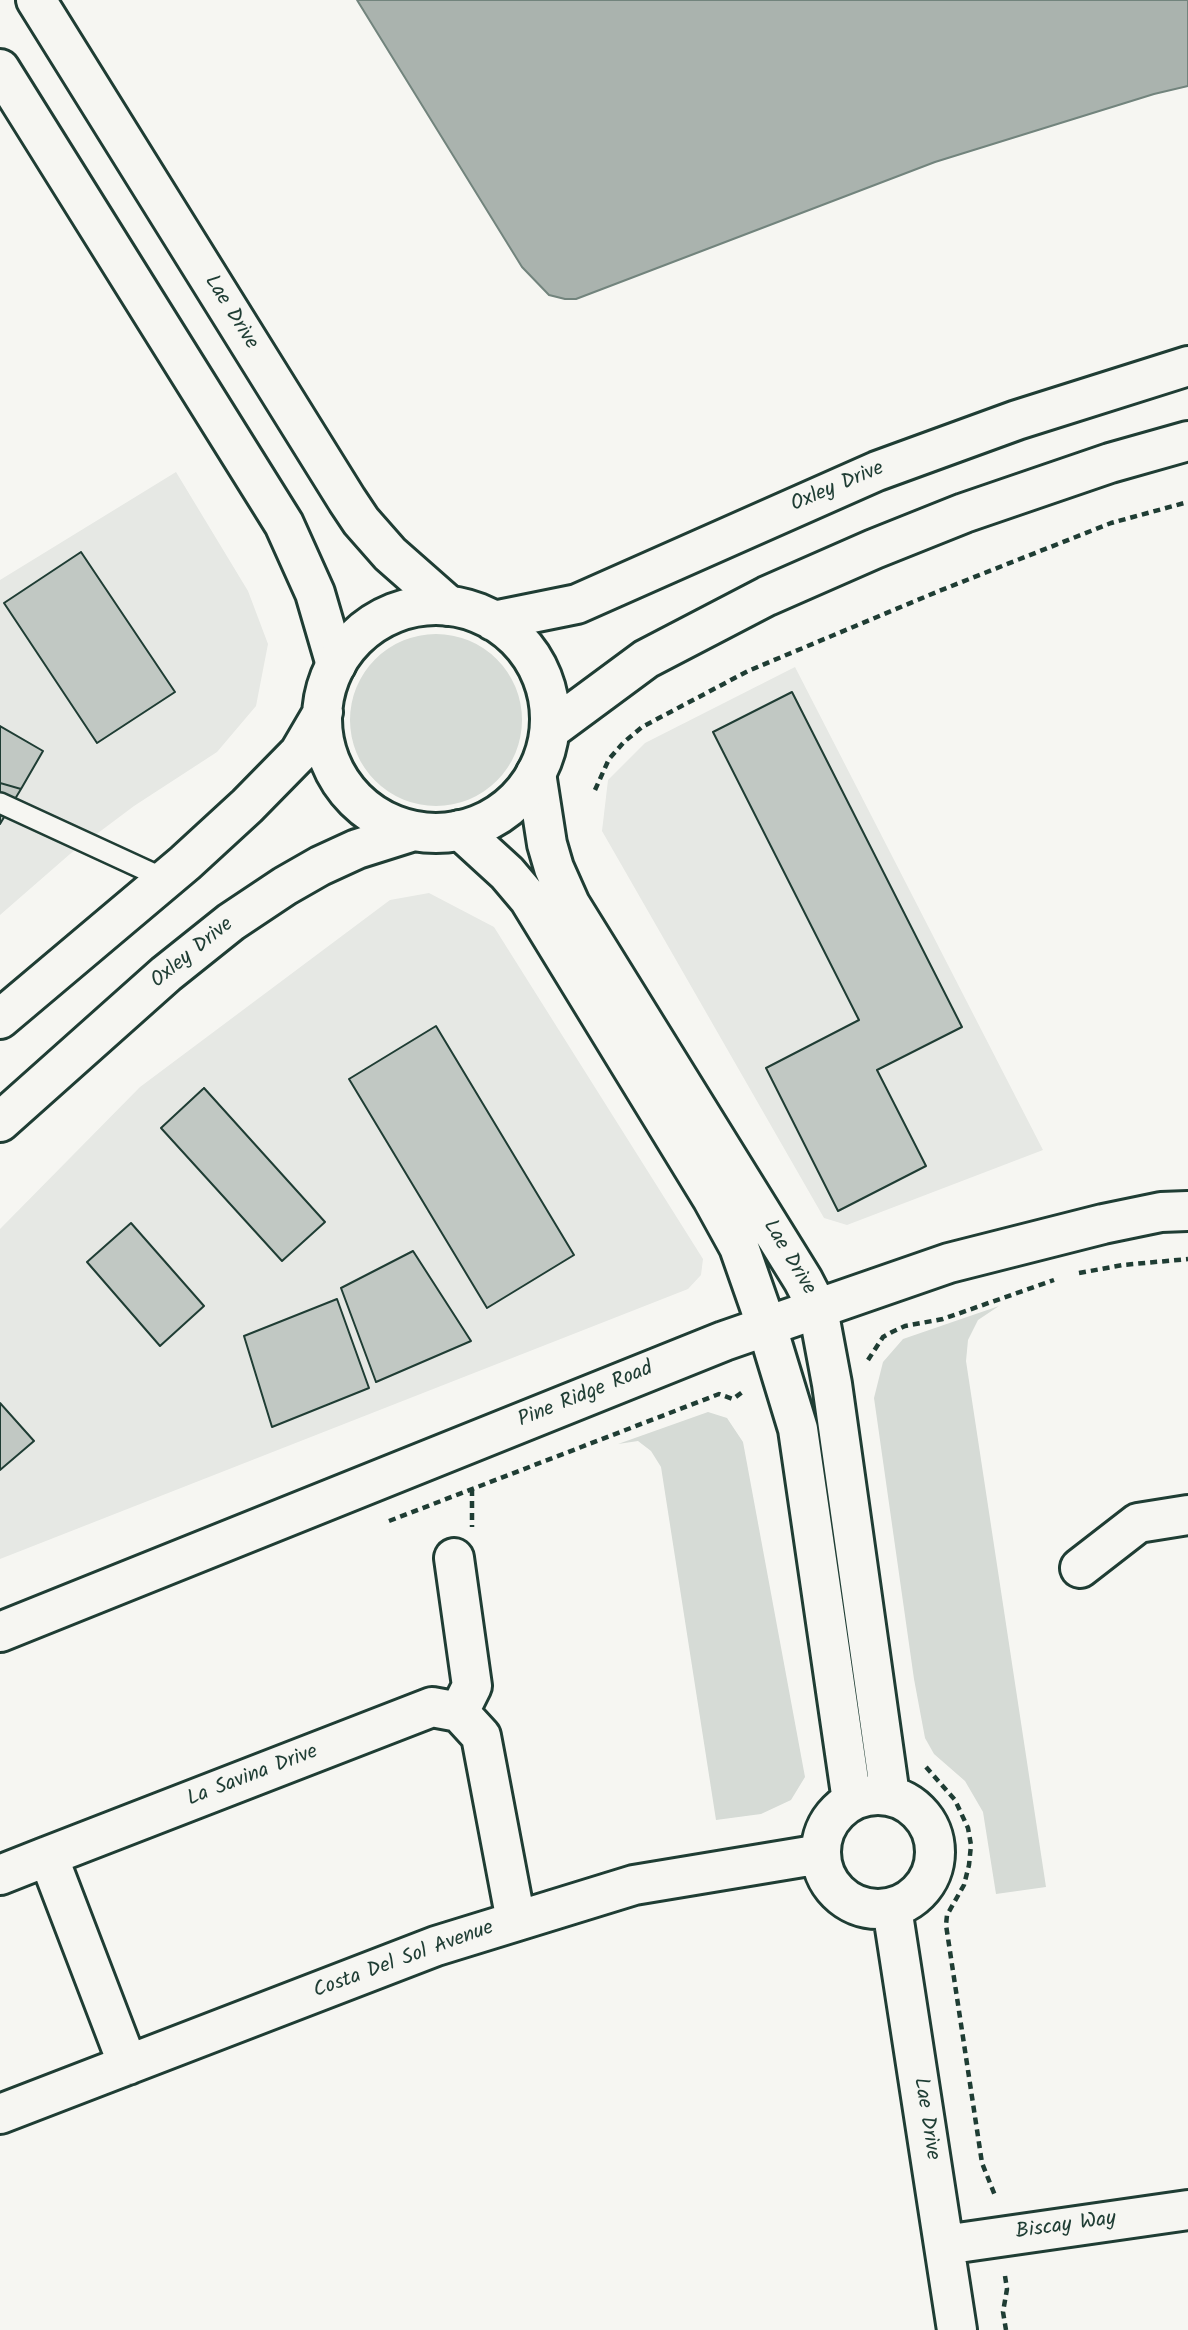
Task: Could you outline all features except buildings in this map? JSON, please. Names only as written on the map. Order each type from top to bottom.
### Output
[{"type":"street","name":"Lae Drive","points":[[36,0],[354,511],[390,554],[449,606]]},
{"type":"street","points":[[0,69],[284,524],[315,593],[336,665]]},
{"type":"street","name":"Oxley Drive","points":[[493,621],[577,604],[877,471],[1030,416],[1188,366]]},
{"type":"street","points":[[550,730],[646,659],[766,596],[964,513],[1110,463],[1188,441]]},
{"type":"street","points":[[420,606],[449,606],[472,611],[493,621],[522,644],[541,675],[547,693],[550,730],[536,773],[523,794],[505,810],[484,823],[460,830],[437,833],[414,831],[384,820],[357,801],[338,775],[326,745],[323,712],[327,688],[336,665],[359,635],[392,613],[420,606]]},
{"type":"street","points":[[0,1019],[247,806],[299,753],[323,712]]},
{"type":"street","name":"Lae Drive","points":[[536,773],[547,844],[570,904],[803,1280],[818,1309],[832,1384],[890,1796]]},
{"type":"street","name":"Lae Drive","points":[[460,830],[507,873],[529,899],[732,1234],[746,1264],[798,1429],[852,1801]]},
{"type":"street","name":"Oxley Drive","points":[[0,1122],[166,974],[231,922],[320,866],[357,849],[414,831]]},
{"type":"street","name":"Pine Ridge Road","points":[[0,1632],[707,1347],[948,1263],[1013,1245],[1161,1212],[1188,1211]]},
{"type":"street","points":[[1080,1567],[1138,1523],[1188,1515]]},
{"type":"street","points":[[454,1558],[472,1686],[459,1712],[481,1736],[516,1921]]},
{"type":"street","name":"La Savina Drive","points":[[0,1875],[432,1707],[459,1712]]},
{"type":"street","points":[[871,1795],[890,1796],[908,1803],[922,1816],[932,1832],[936,1851],[933,1870],[924,1887],[910,1900],[892,1908],[875,1909],[859,1906],[844,1898],[832,1886],[824,1870],[821,1854],[823,1837],[839,1810],[852,1801],[871,1795]]},
{"type":"street","name":"Costa Del Sol Avenue","points":[[0,2114],[436,1946],[634,1885],[821,1854]]},
{"type":"street","points":[[48,1856],[128,2065]]},
{"type":"street","name":"Lae Drive","points":[[892,1908],[957,2330]]},
{"type":"street","name":"Biscay Way","points":[[944,2245],[1188,2210]]},
{"type":"lane","points":[[0,803],[165,879]]},
{"type":"path","points":[[594,790],[609,760],[624,742],[642,727],[748,671],[1111,523],[1188,502]]},
{"type":"path","points":[[1073,1274],[1123,1265],[1188,1259]]},
{"type":"path","points":[[867,1367],[871,1354],[883,1337],[905,1326],[943,1319],[1061,1278]]},
{"type":"path","points":[[383,1524],[719,1394],[733,1399],[749,1387]]},
{"type":"path","points":[[921,1761],[955,1800],[968,1828],[971,1845],[964,1885],[947,1915],[948,1947],[982,2163],[996,2197],[995,2211],[1007,2289],[1003,2312],[1006,2330]]},
{"type":"shaded area","points":[[357,0],[1188,0],[1188,86],[1154,94],[935,162],[576,299],[565,299],[549,295],[522,267]]},
{"type":"shaded area","points":[[176,472],[248,591],[268,644],[256,706],[217,752],[134,806],[70,854],[0,915],[0,580]]},
{"type":"shaded area","points":[[436,634],[469,640],[497,659],[516,687],[522,720],[516,753],[497,781],[469,800],[436,806],[403,800],[375,781],[356,753],[350,720],[356,687],[375,659],[403,640]]},
{"type":"shaded area","points":[[795,667],[1043,1150],[847,1225],[824,1218],[602,831],[608,780],[645,743]]},
{"type":"shaded area","points":[[429,893],[494,927],[703,1259],[701,1275],[688,1289],[0,1559],[0,1229],[140,1087],[390,900]]},
{"type":"shaded area","points":[[999,1306],[978,1320],[968,1340],[966,1361],[1046,1887],[996,1894],[983,1812],[965,1781],[934,1754],[925,1738],[914,1679],[874,1398],[883,1362],[903,1339]]},
{"type":"shaded area","points":[[708,1412],[727,1418],[743,1442],[805,1777],[791,1800],[761,1814],[716,1820],[661,1467],[651,1451],[638,1441],[618,1444]]}]
